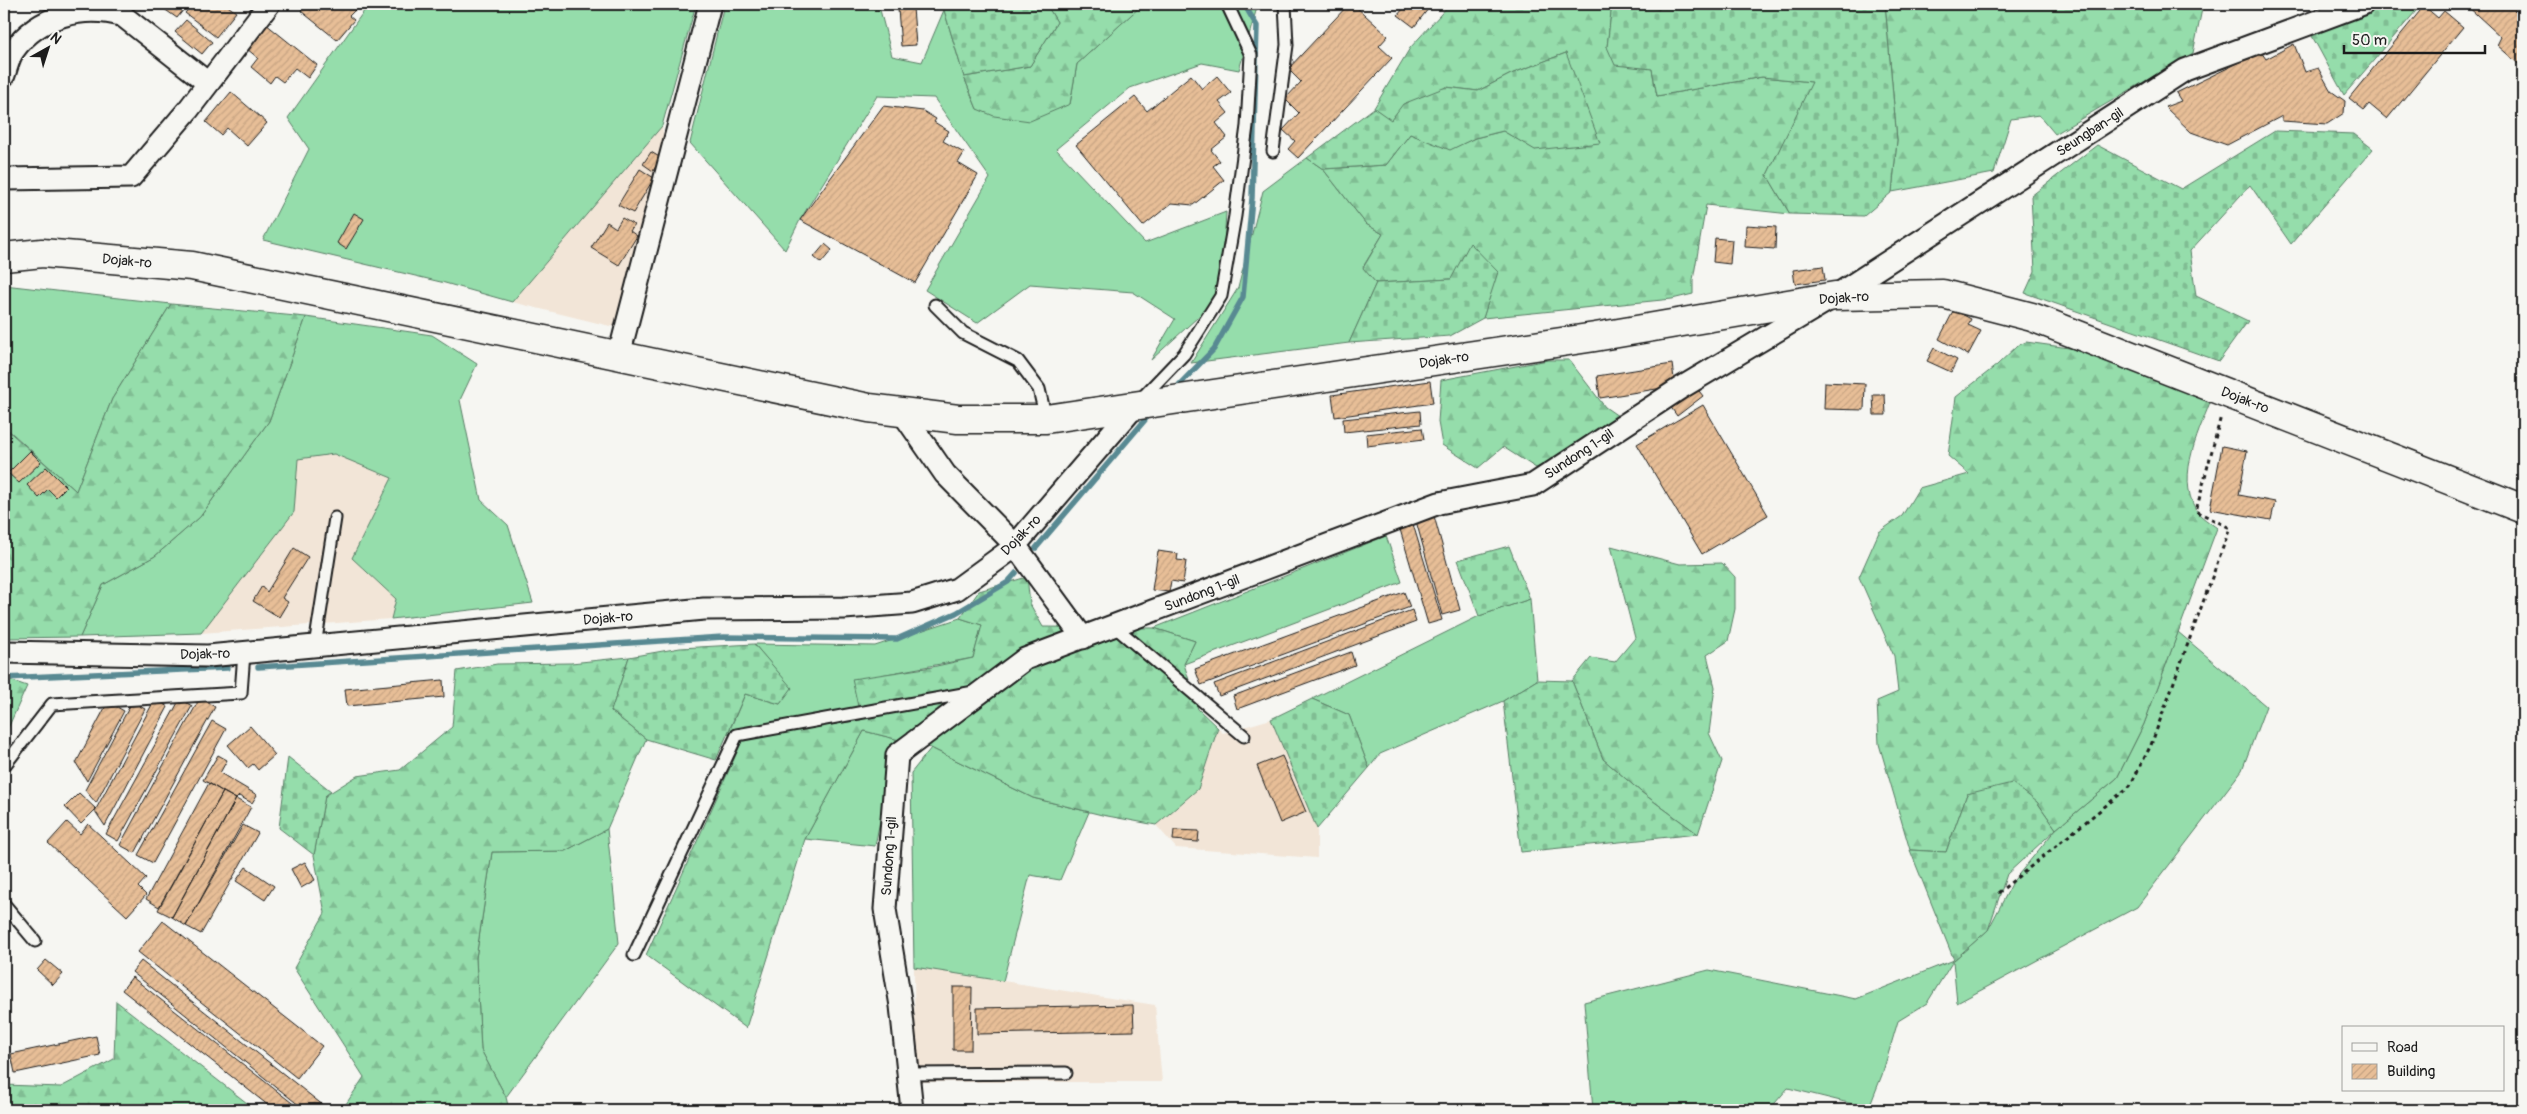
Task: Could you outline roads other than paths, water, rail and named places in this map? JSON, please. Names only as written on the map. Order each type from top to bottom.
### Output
[{"type":"street","points":[[4,176],[4,179],[131,177],[208,83],[269,4]]},
{"type":"street","points":[[619,355],[710,4]]},
{"type":"street","name":"Seungban-gil","points":[[1835,296],[2186,70],[2363,4]]},
{"type":"street","points":[[4,75],[13,51],[33,28],[74,12],[125,10],[208,83]]},
{"type":"street","name":"Dojak-ro","points":[[4,257],[42,253],[192,266],[869,408],[958,419],[1046,419],[1134,407],[1595,337],[1835,296],[1943,294],[2032,317],[2523,509]]},
{"type":"street","name":"Sundong 1-gil","points":[[912,1110],[901,1006],[885,909],[897,755],[1025,660],[1439,503],[1533,485],[1679,389],[1835,296]]},
{"type":"street","name":"Dojak-ro","points":[[4,652],[208,656],[704,609],[844,608],[912,603],[957,589],[1015,545],[1134,407]]},
{"type":"street","points":[[902,412],[945,474],[1015,545],[1083,638]]},
{"type":"lane","points":[[1134,407],[1184,354],[1221,296],[1235,216],[1247,126],[1252,55],[1227,4]]},
{"type":"lane","points":[[1273,151],[1287,45],[1285,4]]},
{"type":"lane","points":[[935,305],[963,333],[1018,360],[1039,389],[1046,419]]},
{"type":"lane","points":[[315,646],[335,518]]},
{"type":"lane","points":[[1114,626],[1244,736]]},
{"type":"lane","points":[[4,766],[52,704],[241,693],[244,653]]},
{"type":"lane","points":[[634,955],[737,735],[986,690]]},
{"type":"lane","points":[[4,904],[35,941]]},
{"type":"lane","points":[[908,1074],[1066,1073]]},
{"type":"waterway","points":[[1179,385],[1214,349],[1243,297],[1252,198],[1257,26],[1244,4]]},
{"type":"waterway","points":[[1036,548],[1145,420]]},
{"type":"waterway","points":[[258,667],[723,637],[897,639],[956,613],[1008,582],[1016,573]]},
{"type":"waterway","points":[[4,678],[227,668]]}]
